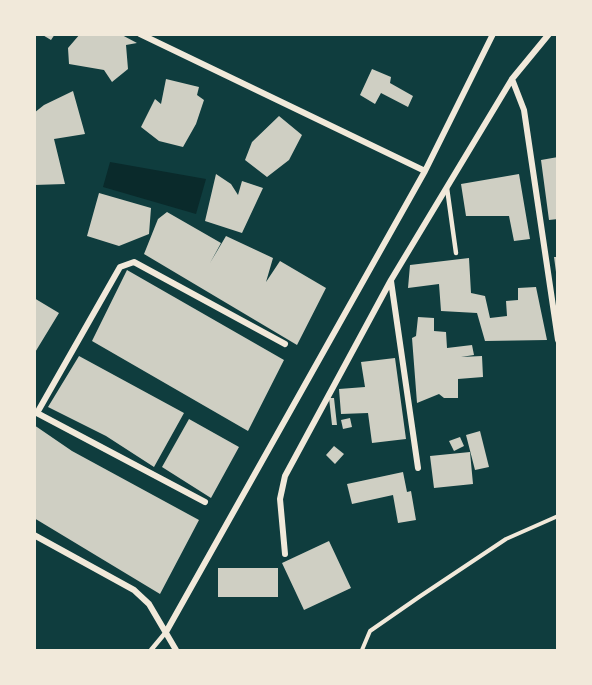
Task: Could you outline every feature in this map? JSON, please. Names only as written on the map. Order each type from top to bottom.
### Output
[{"type":"street","points":[[140,34],[425,171]]},
{"type":"street","points":[[166,632],[425,171],[493,34]]},
{"type":"street","points":[[285,554],[280,499],[285,476],[391,280],[512,79],[549,34]]},
{"type":"street","points":[[512,79],[524,110],[558,340]]},
{"type":"street","points":[[205,501],[36,412],[120,267],[134,262],[285,344]]},
{"type":"street","points":[[391,280],[418,468]]},
{"type":"street","points":[[34,535],[134,590],[149,604],[176,651]]},
{"type":"lane","points":[[447,188],[456,254]]},
{"type":"lane","points":[[151,651],[166,632]]},
{"type":"path","points":[[362,651],[370,631],[418,597],[506,539],[558,516]]},
{"type":"water","points":[[110,162],[206,179],[196,214],[103,187]]},
{"type":"building","points":[[41,34],[55,34],[51,40]]},
{"type":"building","points":[[80,34],[120,34],[137,43],[126,45],[128,69],[112,82],[104,70],[69,64],[68,48]]},
{"type":"building","points":[[372,69],[391,77],[390,83],[413,96],[408,107],[381,93],[375,104],[360,95]]},
{"type":"building","points":[[166,79],[199,87],[197,95],[204,100],[196,124],[183,147],[159,141],[141,127],[155,99],[161,104]]},
{"type":"building","points":[[73,91],[85,134],[54,139],[65,184],[34,185],[34,113],[44,105]]},
{"type":"building","points":[[279,116],[302,135],[289,160],[267,177],[245,160],[252,142]]},
{"type":"building","points":[[558,157],[558,219],[549,220],[541,160]]},
{"type":"building","points":[[216,174],[231,184],[238,195],[242,181],[263,188],[242,233],[205,221]]},
{"type":"building","points":[[519,174],[530,239],[514,241],[509,216],[466,216],[461,184]]},
{"type":"building","points":[[99,193],[151,208],[149,234],[119,246],[87,236]]},
{"type":"building","points":[[167,212],[221,243],[210,263],[226,236],[273,258],[266,282],[280,261],[326,288],[297,345],[144,254],[158,219]]},
{"type":"building","points":[[554,257],[558,257],[558,272],[556,272]]},
{"type":"building","points":[[469,258],[471,293],[485,296],[490,318],[507,316],[506,301],[518,300],[518,288],[536,287],[547,340],[485,341],[477,313],[441,311],[439,284],[408,288],[410,265]]},
{"type":"building","points":[[127,270],[284,360],[248,431],[92,341]]},
{"type":"building","points":[[34,298],[59,313],[34,354]]},
{"type":"building","points":[[418,317],[434,318],[434,331],[446,332],[447,348],[472,345],[474,355],[461,357],[482,356],[483,377],[458,379],[458,398],[444,398],[439,394],[417,403],[412,338],[416,336]]},
{"type":"building","points":[[79,356],[184,413],[154,467],[106,436],[48,407]]},
{"type":"building","points":[[395,358],[406,439],[372,443],[368,413],[341,414],[339,389],[365,387],[361,362]]},
{"type":"building","points":[[329,398],[334,398],[337,425],[332,425]]},
{"type":"building","points":[[350,418],[352,427],[343,429],[341,420]]},
{"type":"building","points":[[189,419],[239,447],[211,498],[162,467]]},
{"type":"building","points":[[34,425],[72,451],[199,520],[160,594],[34,518]]},
{"type":"building","points":[[480,431],[489,467],[475,470],[466,435]]},
{"type":"building","points":[[460,437],[464,446],[454,451],[449,441]]},
{"type":"building","points":[[334,446],[344,454],[335,464],[326,455]]},
{"type":"building","points":[[470,452],[473,484],[434,488],[430,456]]},
{"type":"building","points":[[403,472],[407,492],[411,491],[416,520],[398,523],[393,495],[352,504],[347,484]]},
{"type":"building","points":[[329,541],[351,588],[304,610],[282,563]]},
{"type":"building","points":[[218,568],[278,568],[278,597],[218,597]]}]
